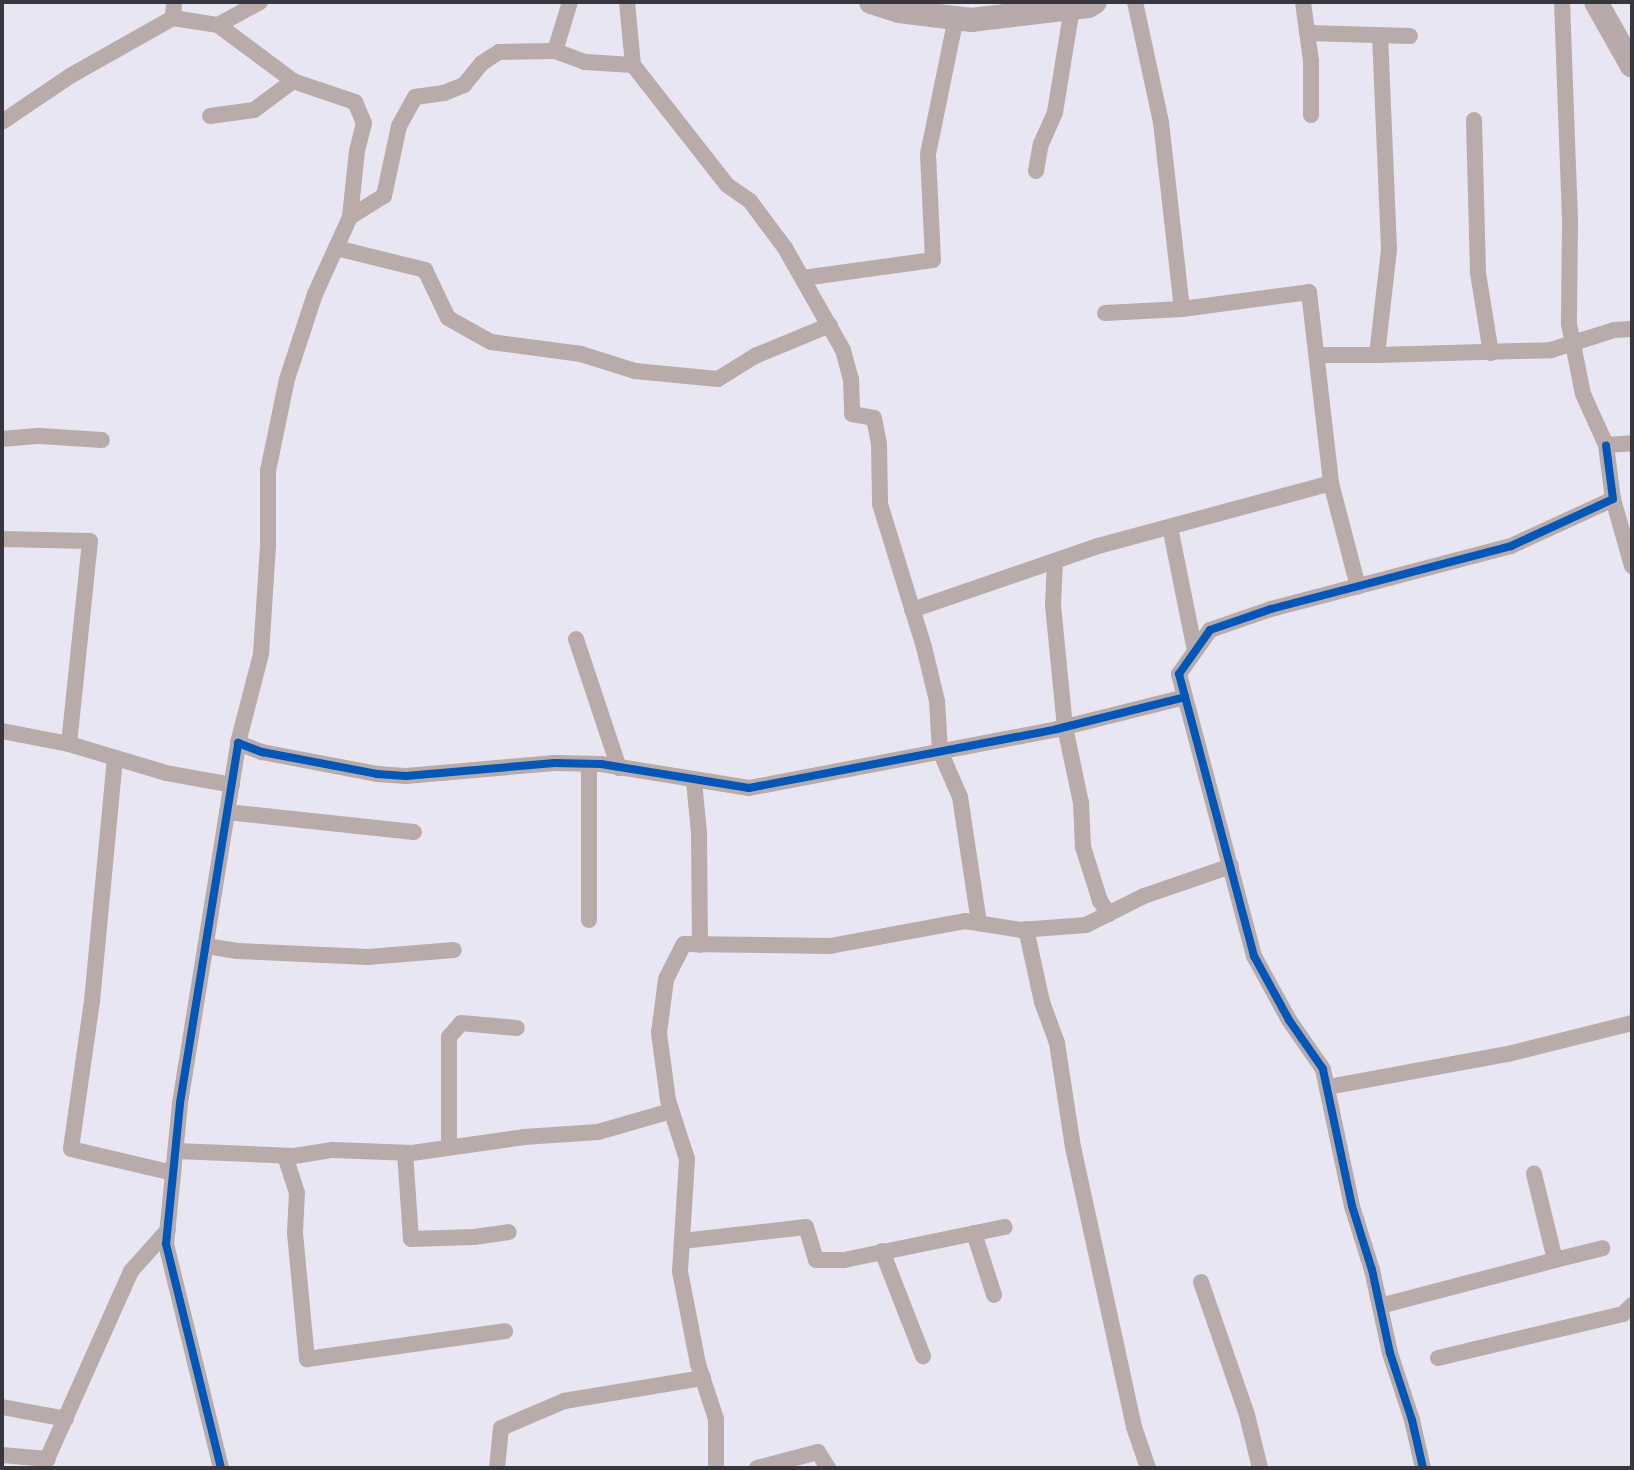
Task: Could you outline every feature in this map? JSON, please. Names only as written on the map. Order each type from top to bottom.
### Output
[{"type":"street","points":[[218,25],[260,2]]},
{"type":"street","points":[[555,51],[570,2]]},
{"type":"street","points":[[627,2],[633,65],[727,185],[750,201],[803,278],[843,350],[851,379],[852,414],[874,418],[879,444],[880,504],[937,701],[940,751],[960,797],[979,923]]},
{"type":"street","points":[[871,2],[927,8],[971,20],[1084,5],[1055,112],[1041,144],[1036,171]]},
{"type":"street","points":[[1135,2],[1161,122],[1182,309]]},
{"type":"street","points":[[1303,2],[1311,115]]},
{"type":"street","points":[[1562,2],[1570,220],[1569,324],[1583,394],[1606,445],[1613,499],[1632,566]]},
{"type":"street","points":[[1596,2],[1632,66]]},
{"type":"street","points":[[2,122],[173,10],[218,25],[293,81],[355,102],[364,123],[357,151],[350,217],[315,294],[287,379],[268,471],[261,654],[238,743],[173,1173],[166,1244],[221,1468]]},
{"type":"street","points":[[803,278],[933,260],[928,154],[956,18]]},
{"type":"street","points":[[1307,33],[1380,38],[1410,36]]},
{"type":"street","points":[[1377,355],[1389,249],[1380,38]]},
{"type":"street","points":[[350,217],[384,196],[399,126],[415,97],[444,93],[464,85],[482,63],[499,52],[555,51],[585,62],[633,65]]},
{"type":"street","points":[[210,116],[254,110],[293,81]]},
{"type":"street","points":[[1474,120],[1478,273],[1491,353]]},
{"type":"street","points":[[336,248],[425,270],[448,318],[491,342],[581,354],[635,371],[718,379],[755,356],[830,325]]},
{"type":"street","points":[[1105,313],[1182,309],[1309,292],[1319,355],[1331,483],[1358,587]]},
{"type":"street","points":[[1319,355],[1551,350],[1632,329]]},
{"type":"street","points":[[2,439],[40,436],[102,440]]},
{"type":"street","points":[[1606,445],[1632,443]]},
{"type":"street","points":[[912,610],[1055,561],[1331,483]]},
{"type":"street","points":[[1423,1468],[1352,1206],[1323,1069],[1289,1020],[1254,956],[1179,674],[1210,630],[1271,609],[1511,546],[1613,499]]},
{"type":"street","points":[[1170,527],[1195,651]]},
{"type":"street","points":[[2,539],[90,541],[69,744]]},
{"type":"street","points":[[1055,561],[1053,605],[1065,727],[1081,803],[1083,847],[1100,901],[1109,914]]},
{"type":"street","points":[[576,639],[619,768]]},
{"type":"street","points":[[238,743],[262,752],[377,774],[406,776],[554,763],[589,764],[749,788],[1065,727],[1185,697]]},
{"type":"street","points":[[2,731],[69,744],[166,773],[232,785]]},
{"type":"street","points":[[115,758],[92,1001],[71,1149],[173,1173]]},
{"type":"street","points":[[589,764],[589,920]]},
{"type":"street","points":[[694,781],[699,833],[700,945]]},
{"type":"street","points":[[227,812],[414,832]]},
{"type":"street","points":[[716,1468],[716,1419],[703,1378],[680,1271],[687,1159],[671,1111],[659,1033],[666,979],[684,944],[830,946],[965,921],[1026,929],[1086,925],[1144,896],[1231,866]]},
{"type":"street","points":[[1026,929],[1042,1002],[1057,1043],[1077,1163],[1134,1427],[1148,1468]]},
{"type":"street","points":[[206,946],[238,951],[368,957],[454,950]]},
{"type":"street","points":[[449,1146],[449,1037],[461,1023],[517,1028]]},
{"type":"street","points":[[1328,1087],[1508,1054],[1632,1023]]},
{"type":"street","points":[[176,1151],[285,1156],[333,1150],[405,1153],[598,1132],[671,1111]]},
{"type":"street","points":[[405,1153],[411,1239],[474,1237],[509,1232]]},
{"type":"street","points":[[285,1156],[297,1192],[295,1233],[307,1359],[505,1331]]},
{"type":"street","points":[[1534,1174],[1555,1260]]},
{"type":"street","points":[[682,1241],[806,1227],[816,1260],[844,1260],[1005,1227]]},
{"type":"street","points":[[2,1455],[46,1464],[93,1351],[131,1271],[168,1230]]},
{"type":"street","points":[[974,1233],[994,1295]]},
{"type":"street","points":[[1380,1306],[1603,1248]]},
{"type":"street","points":[[882,1251],[923,1356]]},
{"type":"street","points":[[1201,1282],[1247,1415],[1260,1468]]},
{"type":"street","points":[[1438,1358],[1623,1314],[1632,1305]]},
{"type":"street","points":[[497,1468],[501,1428],[564,1401],[703,1378]]},
{"type":"street","points":[[2,1407],[66,1419]]},
{"type":"street","points":[[757,1468],[818,1452],[828,1468]]},
{"type":"cycle path","points":[[1423,1468],[1412,1420],[1390,1353],[1372,1270],[1352,1206],[1323,1069],[1289,1020],[1254,956],[1179,674],[1210,630],[1271,609],[1511,546],[1613,499],[1606,445]]},
{"type":"cycle path","points":[[221,1468],[166,1244],[180,1103],[238,743],[262,752],[377,774],[406,776],[554,763],[601,764],[749,788],[1057,729],[1185,697]]}]
